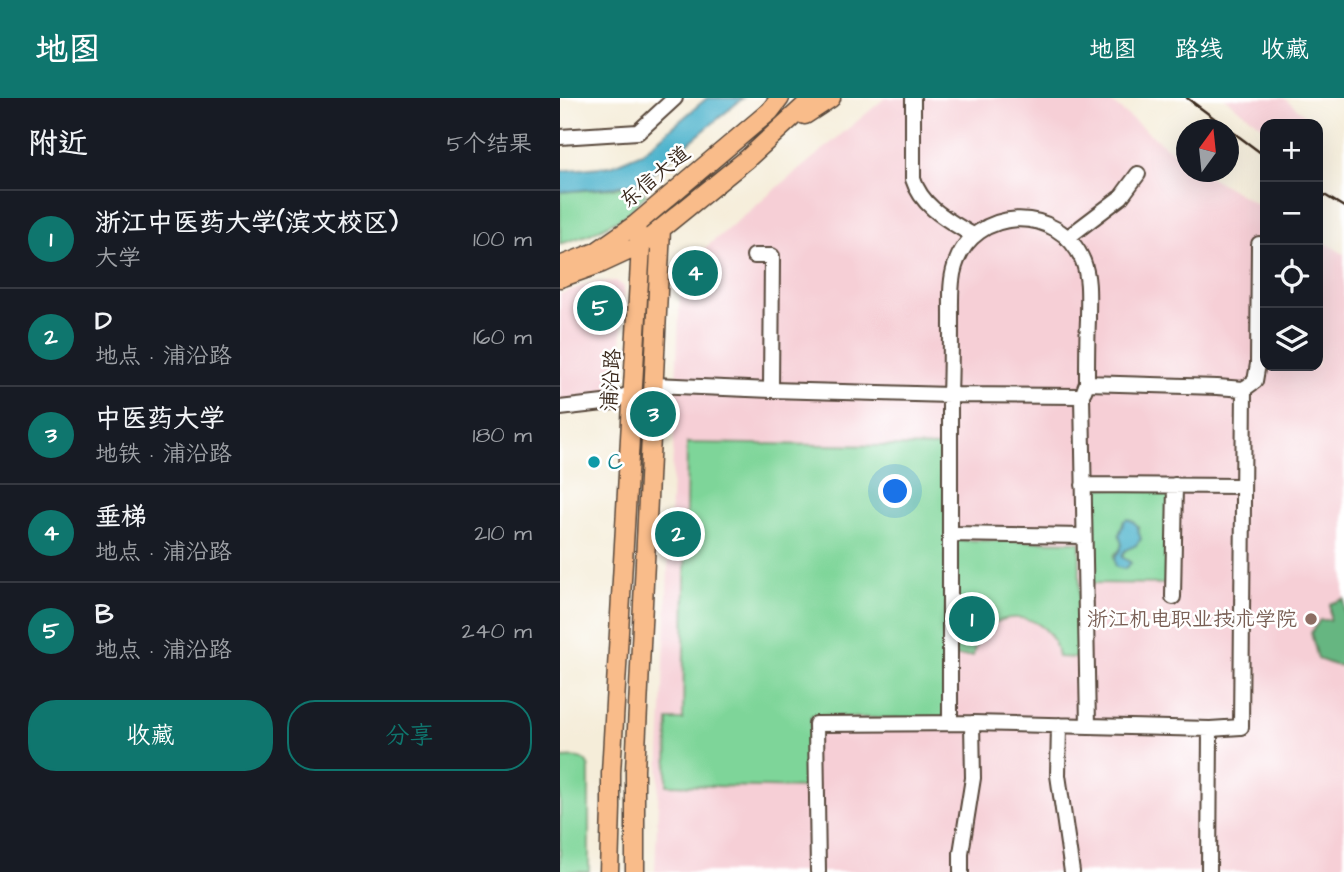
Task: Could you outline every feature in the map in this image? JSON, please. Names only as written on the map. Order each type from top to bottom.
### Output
[{"type":"main road","name":"东信大道","points":[[560,266],[596,251],[635,225],[775,104],[789,98]]},
{"type":"main road","name":"东信大道","points":[[560,278],[641,245],[747,159],[813,98]]},
{"type":"main road","name":"东信大道","points":[[773,135],[831,98]]},
{"type":"main road","points":[[635,225],[661,229]]},
{"type":"main road","name":"浦沿路","points":[[609,872],[611,772],[641,245],[635,225]]},
{"type":"main road","name":"浦沿路","points":[[635,872],[635,770],[661,229]]},
{"type":"street","points":[[560,137],[638,132],[675,98]]},
{"type":"street","points":[[913,98],[913,179],[917,191],[935,212],[974,236]]},
{"type":"street","points":[[1067,238],[1121,197],[1138,174]]},
{"type":"street","points":[[950,723],[950,394],[953,275],[959,256],[974,236],[986,227],[1005,220],[1026,219],[1045,223],[1067,238],[1082,258],[1087,277],[1083,485],[1088,726]]},
{"type":"street","points":[[654,385],[950,394],[1217,387],[1244,389],[1255,381],[1258,364],[1259,244]]},
{"type":"street","points":[[754,256],[772,256],[771,390]]},
{"type":"street","points":[[818,872],[816,724],[972,723],[1210,729],[1241,727],[1244,389]]},
{"type":"street","points":[[560,408],[612,402],[633,392]]},
{"type":"street","points":[[612,402],[631,415]]},
{"type":"street","points":[[1083,485],[1243,486]]},
{"type":"street","points":[[1173,597],[1175,485]]},
{"type":"street","points":[[950,534],[1084,536]]},
{"type":"street","points":[[961,872],[961,853],[973,778],[972,723]]},
{"type":"street","points":[[1059,725],[1058,775],[1072,872]]},
{"type":"street","points":[[1209,872],[1210,729]]},
{"type":"shaded area","points":[[885,98],[1106,98],[1176,155],[1176,182],[1219,182],[1260,206],[1260,371],[1323,371],[1323,242],[1344,254],[1344,872],[655,872],[681,268]]},
{"type":"shaded area","points":[[1224,98],[1284,98],[1308,119],[1260,119],[1260,124]]},
{"type":"shaded area","points":[[616,281],[624,287],[620,371],[616,386],[599,399],[560,403],[560,294],[591,283]]},
{"type":"green space","points":[[637,186],[646,195],[625,216],[590,234],[560,244],[560,192]]},
{"type":"green space","points":[[687,443],[948,447],[944,719],[811,717],[810,788],[667,785],[668,720],[683,720]]},
{"type":"green space","points":[[1088,487],[1171,489],[1170,584],[1087,583]],"holes":[[[1124,521],[1138,526],[1139,534],[1123,552],[1122,557],[1130,562],[1114,557],[1122,544],[1119,535]]]},
{"type":"green space","points":[[953,540],[1080,542],[1079,658],[1058,657],[1053,640],[1044,628],[1017,618],[1002,620],[989,627],[979,639],[973,656],[952,656]]},
{"type":"green space","points":[[1344,599],[1344,666],[1318,659],[1311,633],[1320,620],[1330,620],[1330,604]]},
{"type":"green space","points":[[560,758],[581,759],[589,768],[589,872],[560,872]]},
{"type":"water","points":[[707,98],[743,98],[654,172],[635,183],[560,192],[560,171],[611,166],[642,153]]},
{"type":"water","points":[[1127,519],[1136,525],[1141,539],[1124,552],[1122,557],[1131,563],[1125,569],[1116,567],[1115,560],[1122,544],[1119,535]]},
{"type":"railway","points":[[1187,98],[1260,152]]},
{"type":"railway","points":[[1323,194],[1344,207]]},
{"type":"place","name":"垂梯","points":[[695,273]]},
{"type":"place","name":"B","points":[[600,308]]},
{"type":"place","name":"中医药大学","points":[[653,414]]},
{"type":"place","name":"C","points":[[594,462]]},
{"type":"place","name":"D","points":[[678,534]]},
{"type":"place","name":"浙江中医药大学(滨文校区)","points":[[972,619]]},
{"type":"place","name":"浙江机电职业技术学院","points":[[1311,619]]}]
